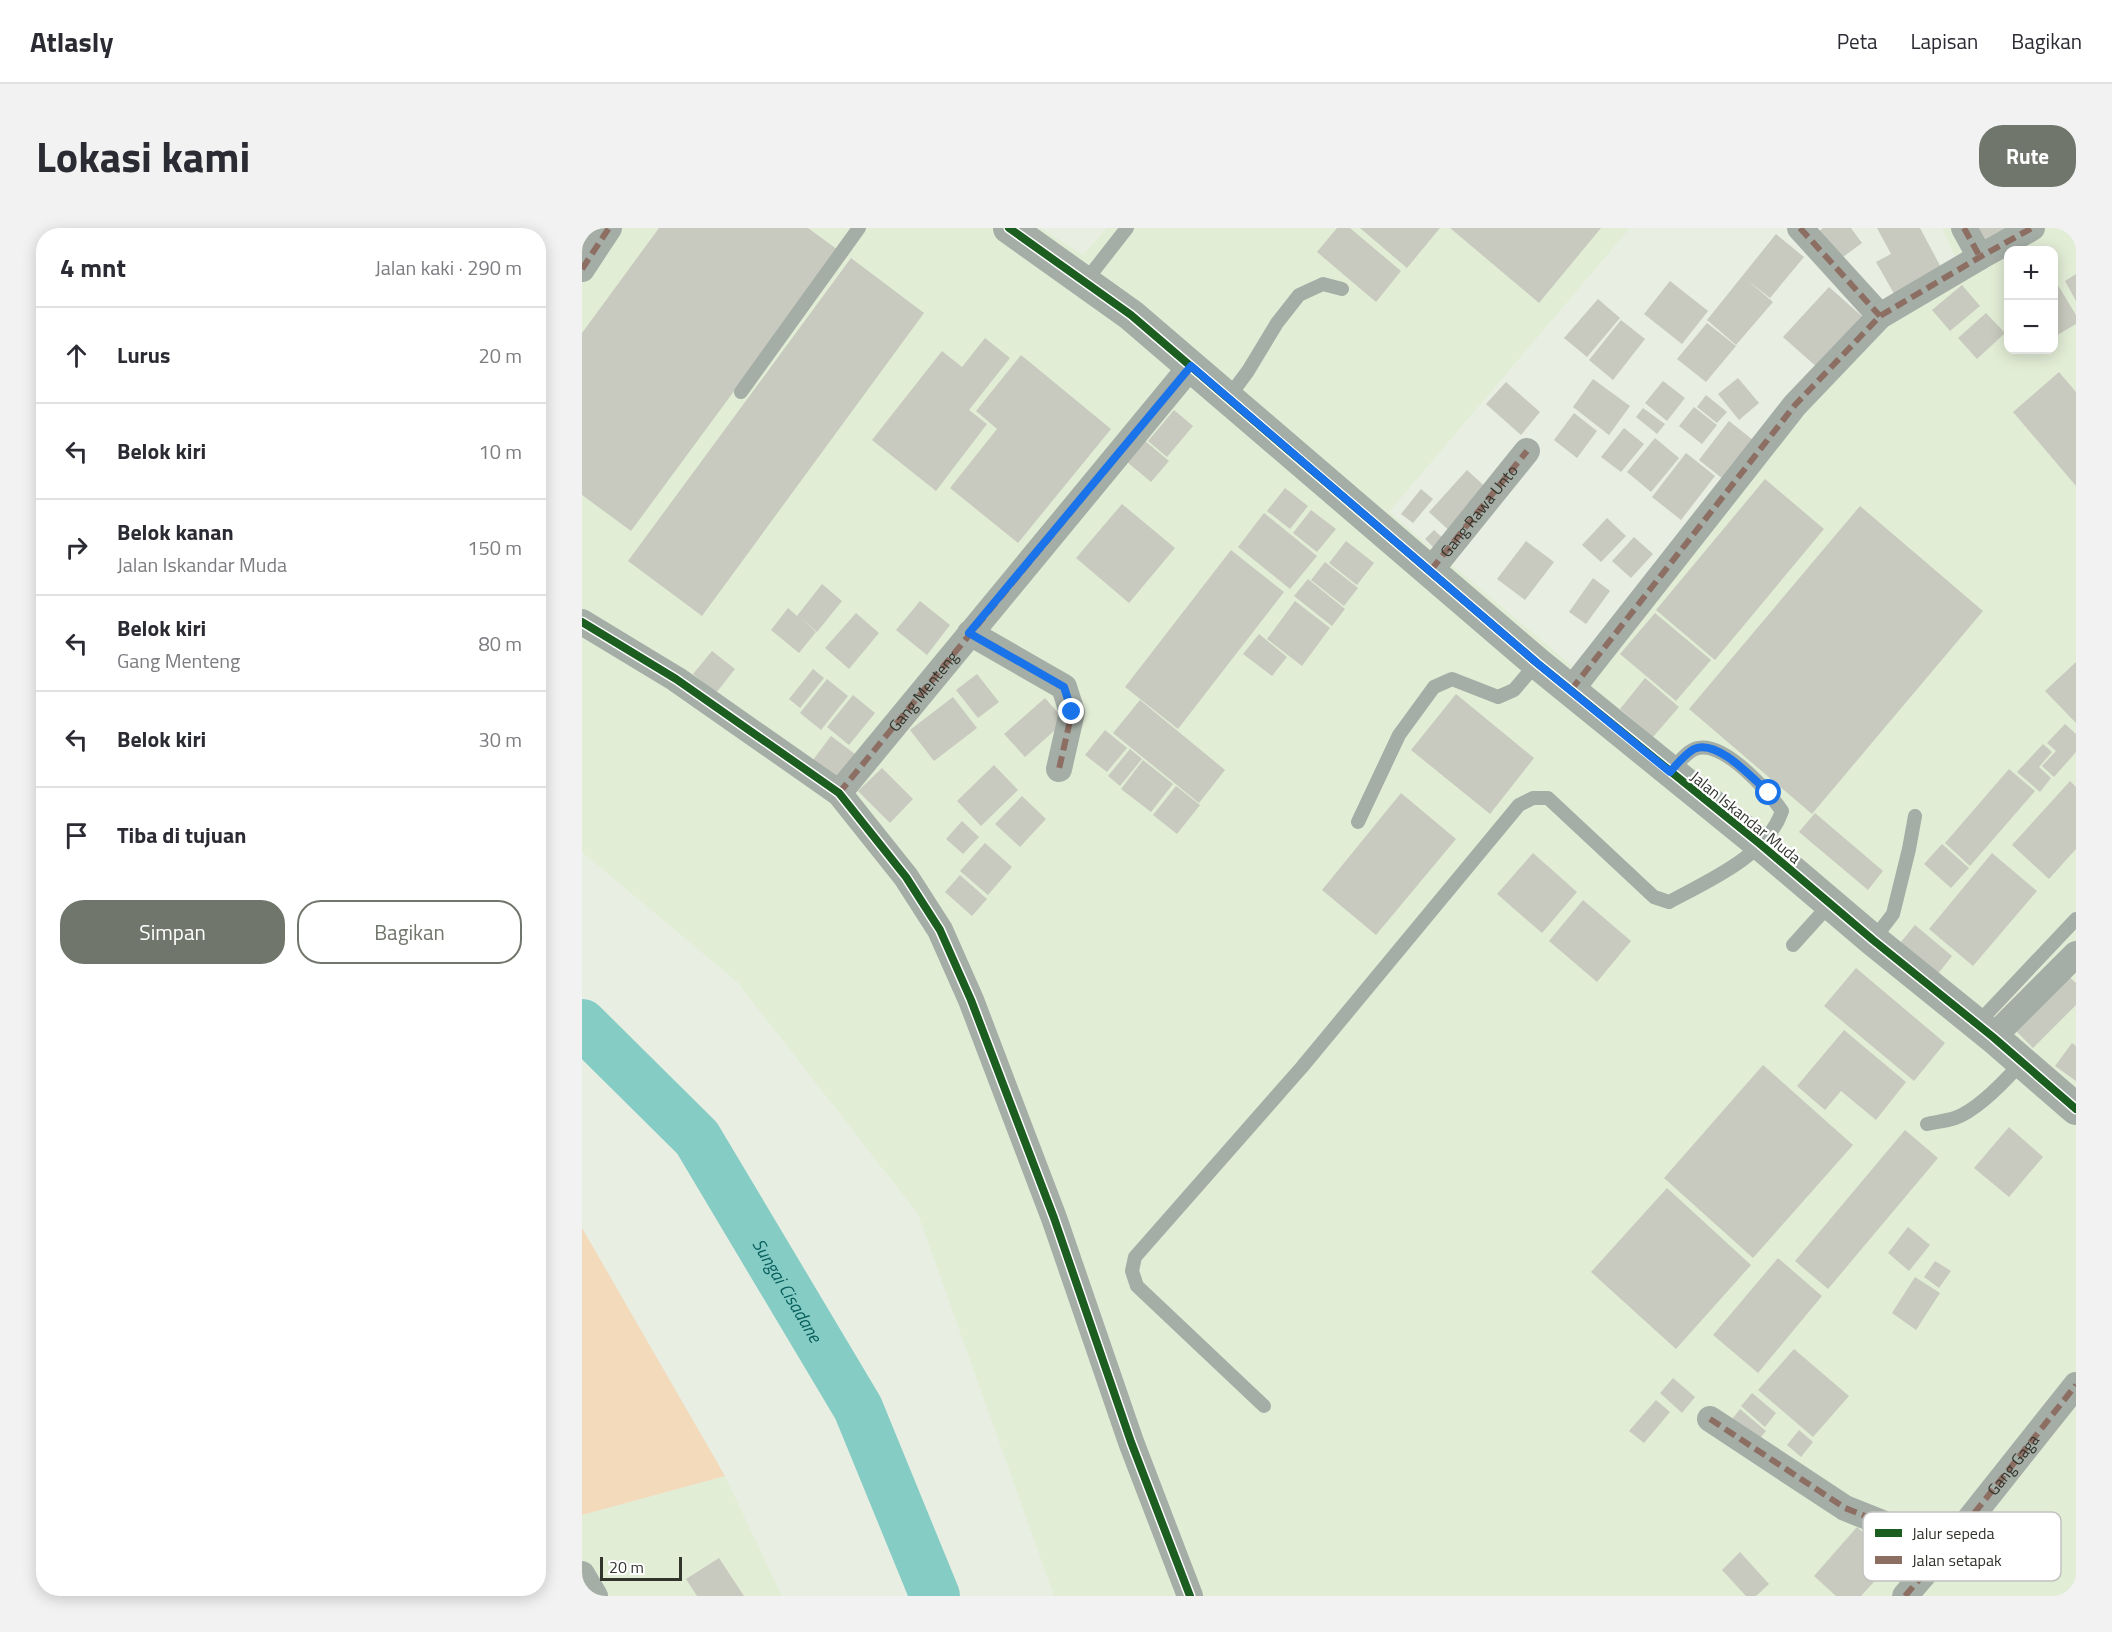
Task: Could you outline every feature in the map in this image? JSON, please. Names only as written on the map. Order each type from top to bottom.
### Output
[{"type":"street","points":[[582,269],[609,228]]},
{"type":"street","name":"Jalan Iskandar Muda","points":[[1008,228],[1131,315],[1537,663],[1760,844],[2076,1109]]},
{"type":"street","points":[[1800,228],[1880,316]]},
{"type":"street","points":[[1964,228],[1980,256]]},
{"type":"street","points":[[1570,690],[1795,405],[1880,316],[1980,256],[2032,228]]},
{"type":"street","name":"Gang Menteng","points":[[839,793],[1191,366]]},
{"type":"street","name":"Gang Rawa Unto","points":[[1431,570],[1527,451]]},
{"type":"street","points":[[582,622],[676,679],[839,793],[912,886],[940,930],[971,1000],[1054,1218],[1131,1442],[1190,1596]]},
{"type":"street","points":[[969,633],[1064,687],[1072,712],[1059,769]]},
{"type":"street","points":[[1985,1031],[2076,954]]},
{"type":"street","name":"Gang Gaga","points":[[1975,1512],[2076,1385]]},
{"type":"street","points":[[1710,1419],[1845,1508],[1863,1515]]},
{"type":"street","points":[[582,1574],[595,1596]]},
{"type":"street","name":"Gang Gaga","points":[[1905,1596],[1918,1581]]},
{"type":"lane","points":[[741,392],[859,228]]},
{"type":"lane","points":[[1084,283],[1127,228]]},
{"type":"lane","points":[[1228,398],[1248,371],[1277,323],[1299,295],[1323,284],[1342,289]]},
{"type":"lane","points":[[1358,822],[1399,735],[1434,687],[1452,679],[1498,697],[1514,690],[1537,663]]},
{"type":"lane","points":[[1264,1406],[1137,1286],[1132,1271],[1135,1257],[1302,1067],[1519,805],[1533,798],[1548,798],[1653,897],[1669,902],[1731,868],[1760,844],[1778,823],[1782,811],[1769,793],[1723,753],[1706,747],[1696,748],[1670,772]]},
{"type":"lane","points":[[1873,940],[1893,914],[1915,816]]},
{"type":"lane","points":[[1793,945],[1830,903]]},
{"type":"lane","points":[[1985,1031],[2076,919]]},
{"type":"lane","points":[[1927,1124],[1957,1117],[2005,1082],[2021,1063]]},
{"type":"shaded area","points":[[582,228],[1041,228],[1083,255],[1107,228],[1630,228],[1389,512],[1575,668],[1882,322],[1965,279],[1942,228],[2076,228],[2076,1596],[1054,1596],[918,1214],[737,982],[582,852]]},
{"type":"shaded area","points":[[582,1228],[725,1476],[582,1515]]},
{"type":"shaded area","points":[[725,1476],[782,1596],[582,1596],[582,1515]]},
{"type":"building","points":[[659,228],[808,228],[838,250],[631,531],[582,495],[582,333]]},
{"type":"building","points":[[1337,228],[1350,228],[1401,271],[1376,302],[1317,252]]},
{"type":"building","points":[[1360,228],[1440,228],[1407,268]]},
{"type":"building","points":[[1450,228],[1601,228],[1539,303]]},
{"type":"building","points":[[1823,228],[1851,228],[1862,243],[1839,260],[1818,232]]},
{"type":"building","points":[[1877,228],[1920,228],[1944,273],[1897,299],[1876,262],[1891,254]]},
{"type":"building","points":[[1973,228],[2023,228],[1985,250]]},
{"type":"building","points":[[1776,234],[1804,257],[1770,298],[1747,280],[1773,302],[1736,345],[1707,320]]},
{"type":"building","points":[[851,258],[924,313],[702,616],[628,561]]},
{"type":"building","points":[[2076,274],[2076,301],[2065,281]]},
{"type":"building","points":[[1670,281],[1708,311],[1682,344],[1644,314]]},
{"type":"building","points":[[1962,285],[1980,306],[1950,331],[1932,310]]},
{"type":"building","points":[[2058,285],[2076,315],[2076,324],[2058,335]]},
{"type":"building","points":[[1829,287],[1864,318],[1819,369],[1783,337]]},
{"type":"building","points":[[1598,299],[1620,318],[1587,357],[1564,338]]},
{"type":"building","points":[[1986,313],[2004,332],[1977,359],[1958,338]]},
{"type":"building","points":[[1621,320],[1645,339],[1613,380],[1589,360]]},
{"type":"building","points":[[1707,323],[1736,346],[1706,382],[1677,359]]},
{"type":"building","points":[[985,338],[1010,358],[969,410],[987,424],[936,491],[872,440],[942,351],[962,367]]},
{"type":"building","points":[[1021,355],[1111,429],[1018,543],[950,488],[997,429],[976,411]]},
{"type":"building","points":[[2059,372],[2076,392],[2076,486],[2013,412]]},
{"type":"building","points":[[1738,378],[1759,403],[1739,420],[1718,394]]},
{"type":"building","points":[[1593,379],[1630,406],[1609,435],[1573,407]]},
{"type":"building","points":[[1663,381],[1685,398],[1667,421],[1645,403]]},
{"type":"building","points":[[1506,382],[1540,412],[1521,435],[1486,404]]},
{"type":"building","points":[[1706,395],[1727,412],[1717,423],[1697,407]]},
{"type":"building","points":[[1694,407],[1717,425],[1702,444],[1679,426]]},
{"type":"building","points":[[1643,408],[1665,424],[1657,434],[1636,417]]},
{"type":"building","points":[[1174,410],[1193,426],[1167,457],[1148,441]]},
{"type":"building","points":[[1574,413],[1597,431],[1577,458],[1554,440]]},
{"type":"building","points":[[1729,421],[1753,440],[1723,479],[1699,460]]},
{"type":"building","points":[[1624,428],[1644,444],[1621,472],[1601,457]]},
{"type":"building","points":[[1655,438],[1679,458],[1651,492],[1627,472]]},
{"type":"building","points":[[1144,440],[1169,461],[1151,482],[1126,461]]},
{"type":"building","points":[[1686,453],[1715,476],[1681,520],[1652,497]]},
{"type":"building","points":[[1467,470],[1491,492],[1453,534],[1429,512]]},
{"type":"building","points":[[1765,479],[1824,529],[1715,660],[1656,610]]},
{"type":"building","points":[[1285,488],[1308,506],[1290,529],[1267,511]]},
{"type":"building","points":[[1421,489],[1433,499],[1413,523],[1401,514]]},
{"type":"building","points":[[1122,504],[1175,548],[1129,603],[1076,558]]},
{"type":"building","points":[[1860,506],[1983,611],[1812,814],[1689,709]]},
{"type":"building","points":[[1311,510],[1336,529],[1317,552],[1293,533]]},
{"type":"building","points":[[1264,513],[1317,556],[1290,589],[1238,547]]},
{"type":"building","points":[[1607,518],[1626,536],[1601,562],[1582,545]]},
{"type":"building","points":[[1434,530],[1446,541],[1437,551],[1425,539]]},
{"type":"building","points":[[1634,537],[1653,554],[1631,578],[1612,561]]},
{"type":"building","points":[[1346,541],[1374,563],[1357,585],[1329,563]]},
{"type":"building","points":[[1526,541],[1554,562],[1525,600],[1497,579]]},
{"type":"building","points":[[1231,550],[1284,592],[1178,729],[1125,687]]},
{"type":"building","points":[[1325,562],[1358,588],[1344,606],[1311,580]]},
{"type":"building","points":[[1593,578],[1610,591],[1586,624],[1569,612]]},
{"type":"building","points":[[1308,579],[1345,609],[1332,626],[1294,596]]},
{"type":"building","points":[[822,584],[842,601],[817,632],[801,618],[816,632],[799,653],[771,630],[788,608],[797,616]]},
{"type":"building","points":[[920,601],[950,625],[927,655],[896,630]]},
{"type":"building","points":[[1295,601],[1330,628],[1302,666],[1267,639]]},
{"type":"building","points":[[856,613],[879,633],[849,669],[825,648]]},
{"type":"building","points":[[1655,613],[1711,660],[1676,701],[1620,654]]},
{"type":"building","points":[[1259,634],[1287,657],[1272,676],[1243,654]]},
{"type":"building","points":[[712,651],[735,669],[716,693],[693,674]]},
{"type":"building","points":[[2076,662],[2076,723],[2045,691]]},
{"type":"building","points":[[813,669],[824,678],[800,708],[789,699]]},
{"type":"building","points":[[977,674],[999,702],[978,718],[956,690]]},
{"type":"building","points":[[1645,678],[1679,707],[1653,737],[1620,709]]},
{"type":"building","points":[[827,679],[848,696],[821,730],[800,713]]},
{"type":"building","points":[[1456,694],[1534,758],[1490,814],[1411,750]]},
{"type":"building","points":[[853,695],[875,713],[849,745],[827,727]]},
{"type":"building","points":[[953,697],[977,728],[934,761],[910,730]]},
{"type":"building","points":[[1045,698],[1065,721],[1025,757],[1004,734]]},
{"type":"building","points":[[1140,700],[1225,770],[1199,803],[1113,733]]},
{"type":"building","points":[[2065,724],[2076,734],[2076,752],[2054,777],[2042,766],[2056,751],[2047,743]]},
{"type":"building","points":[[1105,730],[1127,748],[1107,772],[1085,755]]},
{"type":"building","points":[[831,736],[859,757],[838,785],[810,764]]},
{"type":"building","points":[[2043,744],[2052,752],[2039,767],[2051,778],[2040,792],[2017,772]]},
{"type":"building","points":[[1130,749],[1142,759],[1120,786],[1108,776]]},
{"type":"building","points":[[1143,760],[1173,784],[1151,812],[1121,789]]},
{"type":"building","points":[[994,765],[1018,790],[981,826],[957,801]]},
{"type":"building","points":[[882,768],[913,799],[890,823],[858,791]]},
{"type":"building","points":[[2009,769],[2035,791],[1970,866],[1945,843]]},
{"type":"building","points":[[2070,781],[2076,787],[2076,849],[2049,879],[2012,845]]},
{"type":"building","points":[[1176,786],[1200,805],[1177,834],[1153,815]]},
{"type":"building","points":[[1401,793],[1456,839],[1376,935],[1322,890]]},
{"type":"building","points":[[1022,796],[1046,819],[1020,847],[995,824]]},
{"type":"building","points":[[1815,813],[1883,871],[1868,890],[1799,832]]},
{"type":"building","points":[[962,821],[979,837],[963,854],[946,839]]},
{"type":"building","points":[[985,843],[1012,867],[988,895],[960,871]]},
{"type":"building","points":[[1942,844],[1969,868],[1951,888],[1924,864]]},
{"type":"building","points":[[1533,853],[1577,892],[1542,933],[1497,894]]},
{"type":"building","points":[[1992,853],[2037,891],[1973,966],[1929,929]]},
{"type":"building","points":[[960,875],[987,899],[972,916],[945,892]]},
{"type":"building","points":[[1583,900],[1631,941],[1597,982],[1549,941]]},
{"type":"building","points":[[1915,925],[1952,956],[1934,979],[1896,948]]},
{"type":"building","points":[[1856,968],[1945,1043],[1914,1081],[1824,1006]]},
{"type":"building","points":[[2062,970],[2076,983],[2076,1005],[2033,1048],[2009,1024]]},
{"type":"building","points":[[1844,1030],[1906,1082],[1876,1120],[1841,1091],[1825,1110],[1797,1086]]},
{"type":"building","points":[[2072,1043],[2076,1046],[2076,1081],[2055,1066]]},
{"type":"building","points":[[1763,1065],[1853,1145],[1753,1258],[1664,1178]]},
{"type":"building","points":[[2009,1127],[2043,1157],[2009,1197],[1974,1168]]},
{"type":"building","points":[[1905,1130],[1938,1158],[1828,1289],[1795,1261]]},
{"type":"building","points":[[1667,1188],[1751,1265],[1676,1349],[1591,1272]]},
{"type":"building","points":[[1908,1227],[1930,1245],[1909,1271],[1888,1253]]},
{"type":"building","points":[[1778,1258],[1822,1296],[1758,1373],[1713,1335]]},
{"type":"building","points":[[1935,1261],[1951,1271],[1939,1288],[1924,1277]]},
{"type":"building","points":[[1915,1277],[1940,1293],[1916,1330],[1892,1313]]},
{"type":"building","points":[[1794,1349],[1849,1396],[1813,1437],[1758,1390]]},
{"type":"building","points":[[1673,1378],[1695,1397],[1682,1413],[1660,1393]]},
{"type":"building","points":[[1752,1393],[1776,1413],[1765,1427],[1741,1406]]},
{"type":"building","points":[[1656,1400],[1670,1412],[1644,1443],[1629,1431]]},
{"type":"building","points":[[1740,1409],[1766,1431],[1755,1444],[1729,1423]]},
{"type":"building","points":[[1799,1430],[1813,1442],[1801,1457],[1787,1445]]},
{"type":"building","points":[[1857,1527],[1863,1532],[1863,1581],[1875,1581],[1861,1596],[1836,1596],[1814,1576]]},
{"type":"building","points":[[1740,1552],[1769,1584],[1756,1596],[1746,1596],[1722,1570]]},
{"type":"building","points":[[719,1558],[744,1596],[697,1596],[686,1579]]},
{"type":"waterway","name":"Sungai Cisadane","points":[[582,1024],[697,1138],[858,1408],[935,1596]]},
{"type":"marked path","points":[[582,269],[609,228]]},
{"type":"marked path","points":[[1800,228],[1880,316]]},
{"type":"marked path","points":[[1964,228],[1980,257]]},
{"type":"marked path","points":[[1571,690],[1795,405],[1880,316],[2032,228]]},
{"type":"marked path","points":[[839,793],[1191,366]]},
{"type":"marked path","points":[[1431,570],[1527,451]]},
{"type":"marked path","points":[[970,633],[1064,687],[1072,712],[1059,769]]},
{"type":"marked path","points":[[1975,1512],[2076,1385]]},
{"type":"marked path","points":[[1710,1419],[1845,1508],[1863,1515]]},
{"type":"marked path","points":[[1905,1596],[1918,1581]]},
{"type":"cycle path","points":[[1009,228],[1131,315],[1537,663],[1760,844],[1873,940],[1993,1037],[2076,1109]]},
{"type":"cycle path","points":[[582,622],[676,679],[839,793],[906,877],[940,930],[971,1000],[1054,1218],[1131,1442],[1190,1596]]},
{"type":"route","points":[[1072,712],[1064,687],[969,633],[1191,366],[1590,708],[1670,772],[1696,748],[1706,747],[1723,753],[1769,793]]}]
